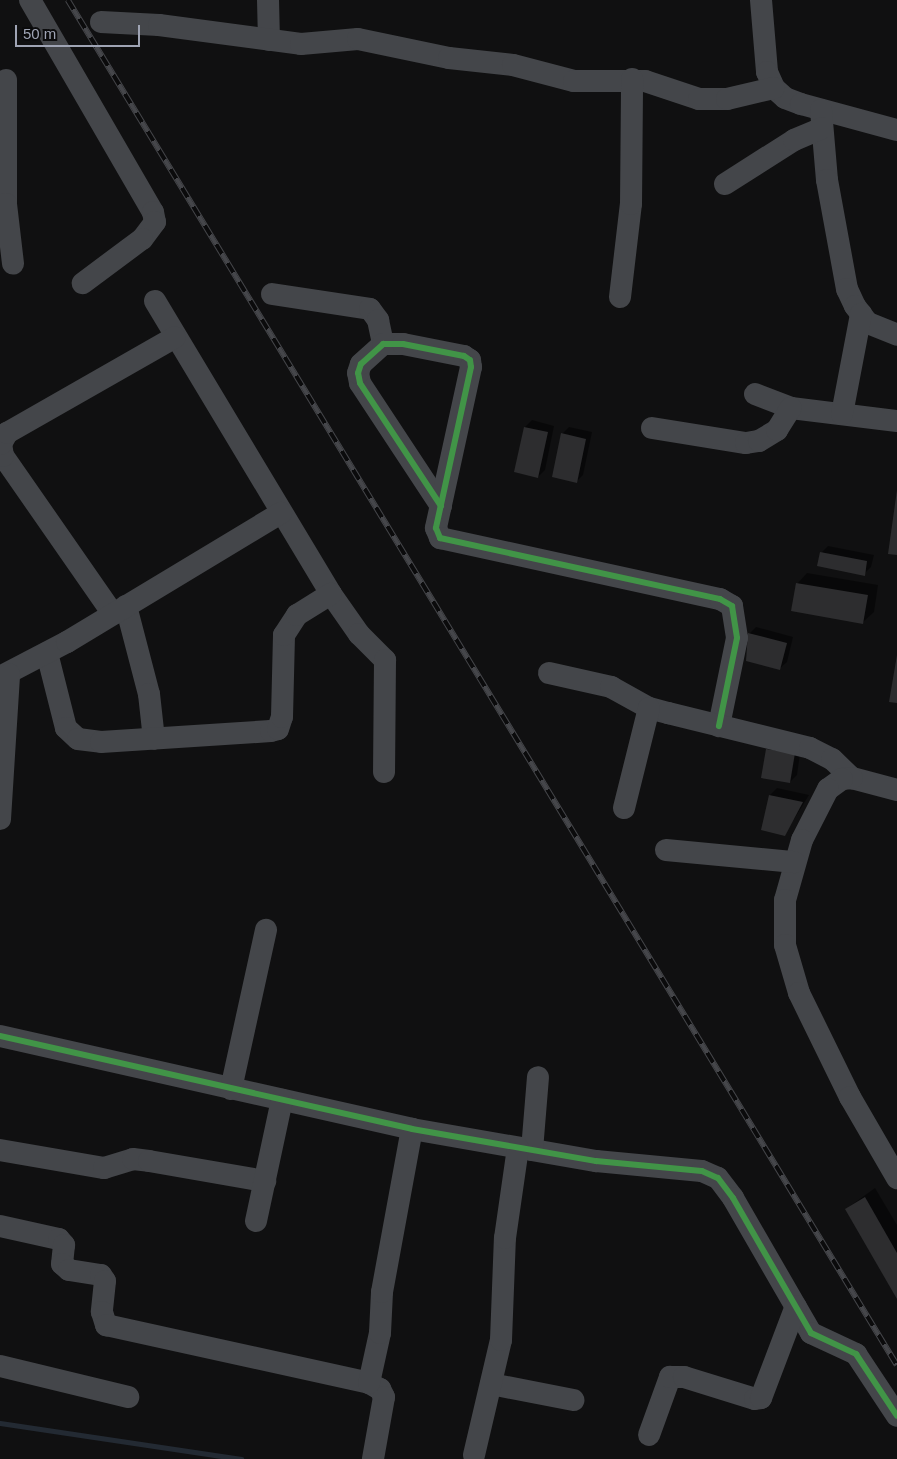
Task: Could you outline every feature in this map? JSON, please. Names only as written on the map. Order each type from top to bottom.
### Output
[{"type":"street","points":[[30,0],[153,212],[155,222],[142,239],[83,283]]},
{"type":"street","points":[[268,0],[269,40]]},
{"type":"street","points":[[760,0],[767,72],[774,88],[785,98],[822,119],[897,130]]},
{"type":"street","points":[[100,22],[159,25],[301,44],[358,39],[448,58],[513,65],[574,81],[632,79],[684,95],[712,100],[774,88]]},
{"type":"street","points":[[620,297],[631,204],[632,79]]},
{"type":"street","points":[[6,80],[2,132],[6,204],[13,264]]},
{"type":"street","points":[[725,184],[794,140],[822,119]]},
{"type":"street","points":[[822,119],[827,180],[847,289],[868,323],[897,335]]},
{"type":"street","points":[[272,294],[370,309],[375,313],[383,344]]},
{"type":"street","points":[[155,301],[331,594],[359,634],[385,660],[384,772]]},
{"type":"street","points":[[842,414],[861,314]]},
{"type":"street","points":[[154,739],[149,694],[119,610],[3,456],[1,444],[7,433],[175,337]]},
{"type":"street","points":[[441,506],[360,383],[358,373],[361,364],[383,344],[403,344],[464,356],[470,360],[471,367],[441,506],[436,528],[440,538],[720,599],[732,606],[737,638],[719,726]]},
{"type":"street","points":[[754,394],[791,408],[897,420]]},
{"type":"street","points":[[652,428],[746,443],[759,441],[777,430],[791,408]]},
{"type":"street","points":[[0,819],[4,676],[47,654],[281,513]]},
{"type":"street","points":[[47,654],[66,728],[72,735],[102,742],[278,729],[282,717],[284,635],[297,615],[331,594]]},
{"type":"street","points":[[549,673],[611,688],[649,708],[821,752],[852,778],[897,790]]},
{"type":"street","points":[[624,808],[649,708]]},
{"type":"street","points":[[852,778],[834,782],[828,789],[794,862],[785,900],[784,928],[794,983],[834,1066],[897,1178]]},
{"type":"street","points":[[666,850],[794,862]]},
{"type":"street","points":[[232,1089],[266,930]]},
{"type":"street","points":[[0,1036],[412,1129],[525,1149],[702,1171],[718,1178],[733,1198],[811,1333],[856,1354],[897,1416]]},
{"type":"street","points":[[474,1455],[492,1384],[502,1325],[505,1238],[525,1149],[538,1077]]},
{"type":"street","points":[[256,1221],[282,1100]]},
{"type":"street","points":[[369,1383],[380,1333],[382,1292],[412,1129]]},
{"type":"street","points":[[0,1150],[104,1168],[133,1159],[265,1181]]},
{"type":"street","points":[[0,1226],[59,1239],[64,1245],[62,1264],[69,1270],[101,1275],[105,1281],[102,1312],[106,1325],[369,1383],[380,1389],[384,1397],[373,1459]]},
{"type":"street","points":[[649,1435],[670,1377],[684,1376],[755,1399],[761,1398],[796,1306]]},
{"type":"street","points":[[0,1366],[128,1397]]},
{"type":"street","points":[[492,1384],[573,1400]]},
{"type":"building","points":[[524,427],[548,432],[538,478],[514,472]]},
{"type":"building","points":[[561,433],[586,439],[577,483],[552,477]]},
{"type":"building","points":[[897,490],[897,555],[888,554]]},
{"type":"building","points":[[820,552],[867,561],[865,576],[817,566]]},
{"type":"building","points":[[796,583],[868,595],[863,624],[791,611]]},
{"type":"building","points":[[748,633],[787,643],[780,670],[746,661]]},
{"type":"building","points":[[897,655],[897,703],[889,702]]},
{"type":"building","points":[[766,749],[795,753],[790,783],[761,778]]},
{"type":"building","points":[[769,795],[803,802],[785,836],[761,830]]},
{"type":"building","points":[[865,1197],[897,1253],[897,1299],[845,1209]]},
{"type":"waterway","points":[[0,1423],[241,1459]]},
{"type":"railway","points":[[68,0],[897,1365]]},
{"type":"cycle path","points":[[441,506],[360,383],[358,373],[361,364],[383,344],[403,344],[464,356],[470,360],[471,367],[436,528],[440,538],[720,599],[732,606],[737,638],[719,726]]},
{"type":"cycle path","points":[[0,1036],[412,1129],[596,1161],[702,1171],[718,1178],[733,1198],[811,1333],[856,1354],[897,1416]]}]
